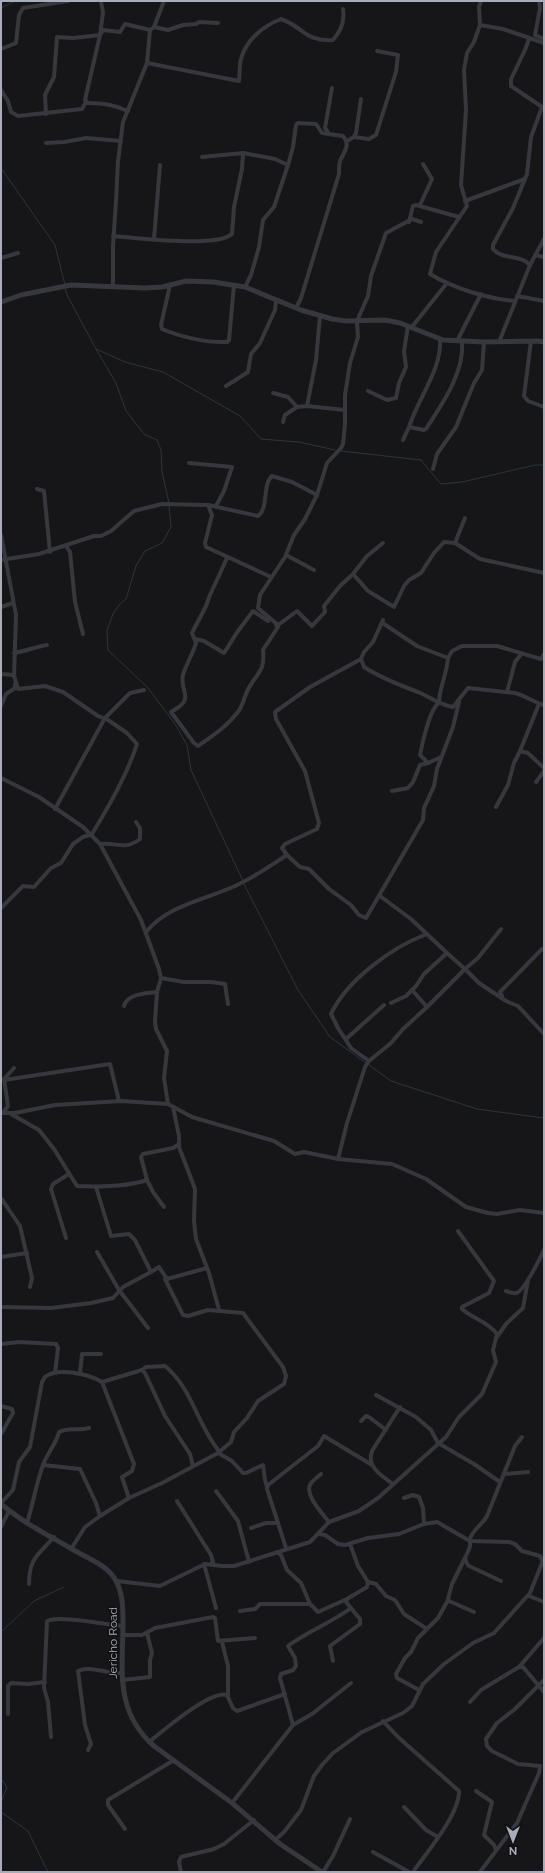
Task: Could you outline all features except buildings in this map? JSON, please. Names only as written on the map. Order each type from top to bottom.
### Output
[{"type":"street","points":[[1,49],[16,43],[20,15],[23,8],[68,1]]},
{"type":"street","points":[[1,90],[8,101],[11,112],[14,115],[46,114],[82,109],[86,102],[85,98],[100,35],[102,1]]},
{"type":"street","points":[[113,286],[113,236],[124,122],[147,63],[152,28],[164,1]]},
{"type":"street","points":[[481,1],[479,7],[480,25],[474,42],[467,53],[464,70],[466,110],[461,185],[467,206],[436,252],[430,274],[446,283],[498,299],[515,301]]},
{"type":"street","points":[[539,1],[540,8],[535,35],[544,39]]},
{"type":"street","points":[[147,63],[239,81],[240,60],[248,42],[269,23],[281,19],[293,23],[304,34],[312,38],[323,41],[334,40],[339,34],[344,18],[343,9]]},
{"type":"street","points":[[100,35],[103,30],[120,32],[125,24],[168,30],[199,22],[218,23]]},
{"type":"street","points":[[480,25],[503,29],[544,43]]},
{"type":"street","points":[[46,114],[45,95],[54,77],[57,37],[73,38],[100,35]]},
{"type":"street","points":[[529,39],[510,82],[512,88],[543,108],[528,148],[530,164],[525,179],[493,249],[498,254],[523,259],[530,265]]},
{"type":"street","points":[[347,141],[354,137],[370,139],[376,135],[396,72],[398,55],[377,51]]},
{"type":"street","points":[[328,132],[325,128],[332,88]]},
{"type":"street","points":[[354,137],[361,99]]},
{"type":"street","points":[[86,102],[102,103],[128,111]]},
{"type":"street","points":[[245,287],[259,247],[263,220],[274,207],[288,164],[297,124],[316,124],[320,132],[328,132],[343,136],[347,141],[347,146],[339,163],[339,174],[301,298],[296,308]]},
{"type":"street","points":[[46,143],[64,142],[86,138],[121,141]]},
{"type":"street","points":[[202,157],[243,153],[288,164]]},
{"type":"street","points":[[113,236],[210,241],[227,238],[232,234],[234,207],[242,169],[243,153]]},
{"type":"street","points":[[420,205],[432,179],[423,164]]},
{"type":"street","points":[[154,239],[160,165]]},
{"type":"street","points":[[465,201],[525,179]]},
{"type":"street","points":[[409,222],[413,206],[420,205],[459,217]]},
{"type":"street","points":[[382,543],[367,556],[353,574],[340,586],[324,606],[325,612],[323,615],[312,626],[297,611],[278,625],[260,610],[258,600],[286,555],[294,535],[305,519],[317,495],[327,463],[342,446],[345,433],[345,395],[350,363],[358,337],[357,321],[368,296],[371,276],[386,233],[413,219],[422,222]]},
{"type":"street","points":[[499,342],[530,265],[544,239]]},
{"type":"street","points":[[1,258],[18,253]]},
{"type":"street","points":[[535,255],[544,257]]},
{"type":"street","points":[[1,302],[21,295],[71,284],[145,288],[194,281],[245,287],[320,316],[346,321],[385,320],[410,327],[440,339],[484,342],[544,342]]},
{"type":"street","points":[[368,391],[387,400],[396,398],[399,383],[406,367],[404,352],[410,327],[446,283]]},
{"type":"street","points":[[170,285],[161,326],[162,329],[195,338],[222,342],[229,340],[231,331],[234,285]]},
{"type":"street","points":[[409,427],[424,430],[430,423],[451,387],[463,351],[460,341],[481,294]]},
{"type":"street","points":[[517,296],[544,301]]},
{"type":"street","points":[[226,386],[248,372],[251,354],[260,343],[275,310],[276,300]]},
{"type":"street","points":[[307,406],[316,360],[320,316]]},
{"type":"street","points":[[403,440],[409,427],[413,412],[434,372],[441,350],[440,339]]},
{"type":"street","points":[[531,341],[524,396],[528,401],[544,407]]},
{"type":"street","points":[[433,469],[437,454],[456,427],[474,383],[482,370],[484,342]]},
{"type":"street","points":[[273,393],[288,397],[298,408]]},
{"type":"street","points":[[282,422],[285,416],[298,408],[307,406],[345,410]]},
{"type":"street","points":[[189,463],[232,467],[224,491],[216,506]]},
{"type":"street","points":[[3,559],[50,552],[94,536],[101,536],[121,523],[134,511],[162,504],[169,503],[216,506],[258,516],[262,511],[265,492],[272,476],[292,482],[317,495]]},
{"type":"street","points":[[37,489],[44,491],[50,552]]},
{"type":"street","points":[[208,505],[212,516],[205,545],[212,551],[271,577]]},
{"type":"street","points":[[455,543],[465,518]]},
{"type":"street","points":[[1,535],[3,559],[16,616],[14,653],[15,688],[6,694],[1,706]]},
{"type":"street","points":[[353,574],[368,591],[394,607],[404,586],[409,580],[421,573],[440,545],[448,542],[455,543],[480,559],[544,573]]},
{"type":"street","points":[[66,546],[70,552],[75,602],[83,634]]},
{"type":"street","points":[[286,555],[314,570]]},
{"type":"street","points":[[195,639],[204,641],[224,653],[253,611],[278,627],[263,650],[264,663],[249,688],[240,708],[229,724],[198,746],[170,712],[181,706],[186,694],[182,677],[196,645],[192,633],[206,606],[227,558]]},
{"type":"street","points":[[1,607],[13,603]]},
{"type":"street","points":[[448,658],[417,646],[384,622],[373,642],[364,652],[361,659],[310,687],[275,712],[276,719],[305,771],[319,823],[317,829],[285,844],[282,848],[287,855],[300,866],[309,870],[329,889],[351,905],[359,915],[366,918],[423,820],[424,808],[434,786],[441,757],[453,727],[462,694],[468,688],[507,692],[522,695],[544,705]]},
{"type":"street","points":[[14,653],[32,650],[34,648],[47,645]]},
{"type":"street","points":[[439,703],[439,695],[448,670],[448,658],[452,651],[462,646],[497,646],[522,652],[541,659],[544,654]]},
{"type":"street","points":[[507,692],[515,662],[522,652]]},
{"type":"street","points":[[361,659],[364,667],[370,671],[444,706],[453,707],[459,702]]},
{"type":"street","points":[[1,674],[14,675]]},
{"type":"street","points":[[1,908],[23,886],[34,887],[51,868],[61,863],[73,844],[92,834],[111,802],[133,756],[137,744],[127,733],[104,718],[98,716],[63,692],[50,687],[18,689],[14,675]]},
{"type":"street","points":[[55,809],[104,718],[130,693],[144,690]]},
{"type":"street","points":[[428,763],[420,755],[428,723],[435,705],[439,703]]},
{"type":"street","points":[[496,807],[508,785],[514,763],[539,704]]},
{"type":"street","points":[[520,751],[528,753],[544,770],[536,782]]},
{"type":"street","points":[[392,791],[408,788],[413,782],[420,765],[441,757]]},
{"type":"street","points":[[1,778],[39,797],[92,834],[100,844],[146,932],[150,946],[160,969],[161,978],[157,992],[155,1022],[156,1029],[167,1051],[164,1078],[168,1104]]},
{"type":"street","points":[[100,844],[126,847],[134,844],[140,839],[140,828],[136,822]]},
{"type":"street","points":[[146,932],[187,903],[233,887],[287,855]]},
{"type":"street","points":[[380,896],[411,920],[479,982],[506,1001],[518,1006],[544,1034]]},
{"type":"street","points":[[338,1159],[347,1123],[365,1067],[369,1060],[391,1043],[403,1029],[478,958],[501,929]]},
{"type":"street","points":[[369,1060],[351,1048],[331,1014],[336,1004],[354,982],[381,959],[426,934]]},
{"type":"street","points":[[506,1001],[500,992],[542,949]]},
{"type":"street","points":[[391,1003],[406,996],[424,974],[447,953]]},
{"type":"street","points":[[161,978],[184,982],[212,982],[225,984],[228,1004]]},
{"type":"street","points":[[412,990],[427,1007]]},
{"type":"street","points":[[124,1006],[125,1001],[132,997],[157,992]]},
{"type":"street","points":[[346,1039],[384,1005]]},
{"type":"street","points":[[4,1080],[110,1064],[119,1101]]},
{"type":"street","points":[[2,1113],[8,1106],[4,1080],[14,1068]]},
{"type":"street","points":[[2,1113],[55,1105],[119,1101],[168,1104],[192,1117],[274,1140],[294,1154],[304,1152],[338,1159],[392,1164],[426,1179],[466,1206],[488,1213],[497,1214],[520,1210],[544,1213]]},
{"type":"street","points":[[173,1107],[182,1156],[195,1189],[194,1221],[196,1239],[207,1268],[219,1310]]},
{"type":"street","points":[[10,1113],[39,1130],[54,1149],[77,1186],[96,1187],[133,1184],[147,1180]]},
{"type":"street","points":[[164,1207],[147,1180],[146,1170],[141,1160],[142,1155],[160,1149],[173,1148],[179,1144]]},
{"type":"street","points":[[66,1238],[51,1189],[53,1184],[69,1174]]},
{"type":"street","points":[[96,1187],[111,1236],[129,1234],[135,1240],[151,1272]]},
{"type":"street","points":[[1,1198],[17,1219],[27,1252],[32,1278],[30,1287]]},
{"type":"street","points":[[458,1231],[494,1281],[489,1293],[462,1307],[462,1309],[473,1318],[486,1322],[497,1334],[497,1337]]},
{"type":"street","points":[[506,1291],[517,1293],[528,1280],[544,1250]]},
{"type":"street","points":[[1,1257],[27,1252]]},
{"type":"street","points":[[97,1252],[119,1290],[148,1328]]},
{"type":"street","points":[[1,1307],[51,1308],[72,1306],[113,1298],[119,1290],[159,1267],[183,1314],[188,1316],[208,1310],[243,1313],[282,1367],[286,1376],[284,1384],[258,1401],[247,1418],[234,1432],[231,1442],[219,1452],[162,1483],[129,1498],[100,1516],[86,1527],[71,1549]]},
{"type":"street","points":[[166,1279],[207,1268]]},
{"type":"street","points":[[116,1581],[160,1586],[204,1564],[226,1566],[249,1562],[286,1548],[312,1541],[320,1530],[329,1522],[366,1508],[450,1432],[459,1417],[482,1394],[496,1362],[493,1350],[497,1337],[506,1324],[523,1308],[528,1280]]},
{"type":"street","points":[[1,1344],[20,1342],[56,1344],[58,1348],[55,1373]]},
{"type":"street","points":[[80,1373],[82,1354],[101,1354]]},
{"type":"street","points":[[1,1503],[13,1490],[19,1462],[30,1448],[43,1380],[47,1375],[55,1373],[80,1373],[102,1382],[142,1370],[146,1367],[157,1365],[165,1366],[171,1370],[194,1404],[208,1438],[219,1452],[232,1461],[244,1473],[263,1465],[265,1480],[286,1548]]},
{"type":"street","points":[[142,1370],[165,1416],[190,1454],[193,1466]]},
{"type":"street","points":[[102,1382],[134,1464],[132,1471],[122,1477],[129,1498]]},
{"type":"street","points":[[376,1395],[400,1407],[431,1430],[438,1443],[474,1464],[500,1482]]},
{"type":"street","points":[[1,1406],[12,1409],[13,1413],[1,1434]]},
{"type":"street","points":[[393,1484],[374,1469],[370,1458],[372,1451],[400,1407]]},
{"type":"street","points":[[361,1422],[366,1416],[386,1430]]},
{"type":"street","points":[[27,1523],[43,1465],[51,1447],[57,1441],[59,1432],[65,1429],[77,1431],[89,1428]]},
{"type":"street","points":[[267,1487],[300,1458],[318,1446],[324,1436],[372,1465]]},
{"type":"street","points":[[449,1601],[449,1592],[470,1546],[470,1541],[479,1524],[488,1516],[500,1482],[516,1446],[522,1437]]},
{"type":"street","points":[[43,1465],[80,1469],[96,1503],[100,1516]]},
{"type":"street","points":[[504,1474],[528,1472]]},
{"type":"street","points":[[321,1474],[312,1481],[310,1488],[315,1506],[329,1522]]},
{"type":"street","points":[[216,1491],[238,1521],[249,1562]]},
{"type":"street","points":[[404,1498],[413,1494],[419,1497],[423,1508],[424,1524]]},
{"type":"street","points":[[177,1501],[213,1559],[211,1564]]},
{"type":"street","name":"Jericho Road","points":[[1,1503],[27,1523],[106,1569],[116,1581],[122,1596],[122,1680],[132,1721],[149,1742],[254,1820],[275,1840],[322,1872]]},
{"type":"street","points":[[1,1527],[9,1510]]},
{"type":"street","points":[[275,1840],[284,1832],[301,1810],[314,1776],[322,1764],[333,1753],[362,1732],[412,1706],[423,1684],[463,1650],[494,1633],[529,1596],[543,1559],[540,1556],[522,1551],[515,1544],[509,1542],[470,1541],[437,1522],[424,1524],[399,1534],[368,1538],[350,1544],[338,1544],[325,1535],[318,1534]]},
{"type":"street","points":[[251,1528],[266,1523],[278,1523]]},
{"type":"street","points":[[30,1584],[29,1569],[32,1561],[54,1538]]},
{"type":"street","points":[[350,1544],[358,1566],[368,1582],[376,1584],[386,1596],[395,1600],[404,1614],[427,1629]]},
{"type":"street","points":[[277,1552],[281,1555],[287,1570],[301,1583],[310,1604],[318,1612],[347,1599],[367,1587],[368,1582]]},
{"type":"street","points":[[465,1558],[469,1566],[501,1581]]},
{"type":"street","points":[[204,1564],[216,1608]]},
{"type":"street","points":[[529,1596],[544,1602]]},
{"type":"street","points":[[333,1661],[330,1646],[360,1624],[360,1619],[351,1608],[347,1599]]},
{"type":"street","points":[[449,1601],[474,1612]]},
{"type":"street","points":[[419,1690],[396,1678],[396,1674],[405,1658],[411,1652],[418,1638],[438,1618],[446,1602],[449,1601]]},
{"type":"street","points":[[240,1611],[255,1609],[260,1604],[310,1604]]},
{"type":"street","points":[[294,1725],[280,1676],[283,1673],[292,1670],[296,1666],[288,1646],[311,1630],[341,1615],[351,1608]]},
{"type":"street","points":[[123,1634],[142,1635],[155,1628],[213,1617],[215,1620],[217,1640],[222,1642],[255,1638]]},
{"type":"street","points":[[51,1737],[48,1702],[44,1688],[47,1622],[51,1620],[74,1620],[123,1626]]},
{"type":"street","points":[[122,1680],[150,1677],[150,1660],[152,1653],[147,1633]]},
{"type":"street","points":[[470,1702],[481,1690],[519,1666],[544,1638]]},
{"type":"street","points":[[222,1642],[228,1666],[228,1697],[233,1708],[237,1710],[285,1694]]},
{"type":"street","points":[[519,1666],[523,1667],[544,1692]]},
{"type":"street","points":[[88,1750],[91,1744],[85,1724],[78,1671],[81,1669],[95,1669],[108,1673],[121,1673]]},
{"type":"street","points":[[480,1872],[517,1823],[539,1773],[540,1766],[518,1764],[492,1751],[487,1746],[486,1739],[498,1723],[516,1709],[544,1680]]},
{"type":"street","points":[[8,1714],[8,1686],[11,1683],[28,1684],[45,1682]]},
{"type":"street","points":[[232,1803],[294,1725],[312,1714],[350,1683]]},
{"type":"street","points":[[149,1742],[174,1721],[210,1697],[223,1694],[228,1697]]},
{"type":"street","points":[[383,1722],[459,1791],[459,1797],[446,1827],[413,1872]]},
{"type":"street","points":[[125,1829],[108,1805],[108,1800],[174,1760]]},
{"type":"street","points":[[476,1791],[492,1802],[484,1835],[494,1845],[496,1850]]},
{"type":"street","points":[[404,1807],[426,1830],[438,1837]]},
{"type":"street","points":[[322,1872],[333,1856],[350,1819]]},
{"type":"street","points":[[181,1872],[179,1862],[180,1858],[214,1849],[224,1844],[254,1820]]},
{"type":"street","points":[[373,1852],[409,1872]]},
{"type":"waterway","points":[[1,8],[15,1]]},
{"type":"waterway","points":[[1,168],[55,245],[65,285]]},
{"type":"waterway","points":[[65,288],[67,295],[96,349],[125,362],[163,372],[240,416],[261,439],[299,442],[335,450]]},
{"type":"waterway","points":[[96,349],[116,383],[126,411],[144,434],[157,440],[161,450],[162,472],[169,503]]},
{"type":"waterway","points":[[341,451],[421,460],[441,484],[462,482],[535,465],[544,465]]},
{"type":"waterway","points":[[169,506],[171,527],[162,543],[145,551],[136,566],[126,599],[119,605],[113,614],[107,630],[108,650],[148,688],[175,724],[187,745],[191,770],[243,881]]},
{"type":"waterway","points":[[244,884],[298,990],[330,1037],[366,1063]]},
{"type":"waterway","points":[[369,1065],[391,1081],[477,1109],[544,1118]]},
{"type":"waterway","points":[[1,1632],[34,1601],[64,1587]]},
{"type":"waterway","points":[[1,1779],[7,1787],[1,1802]]},
{"type":"waterway","points":[[1,1812],[28,1831],[48,1872]]}]
